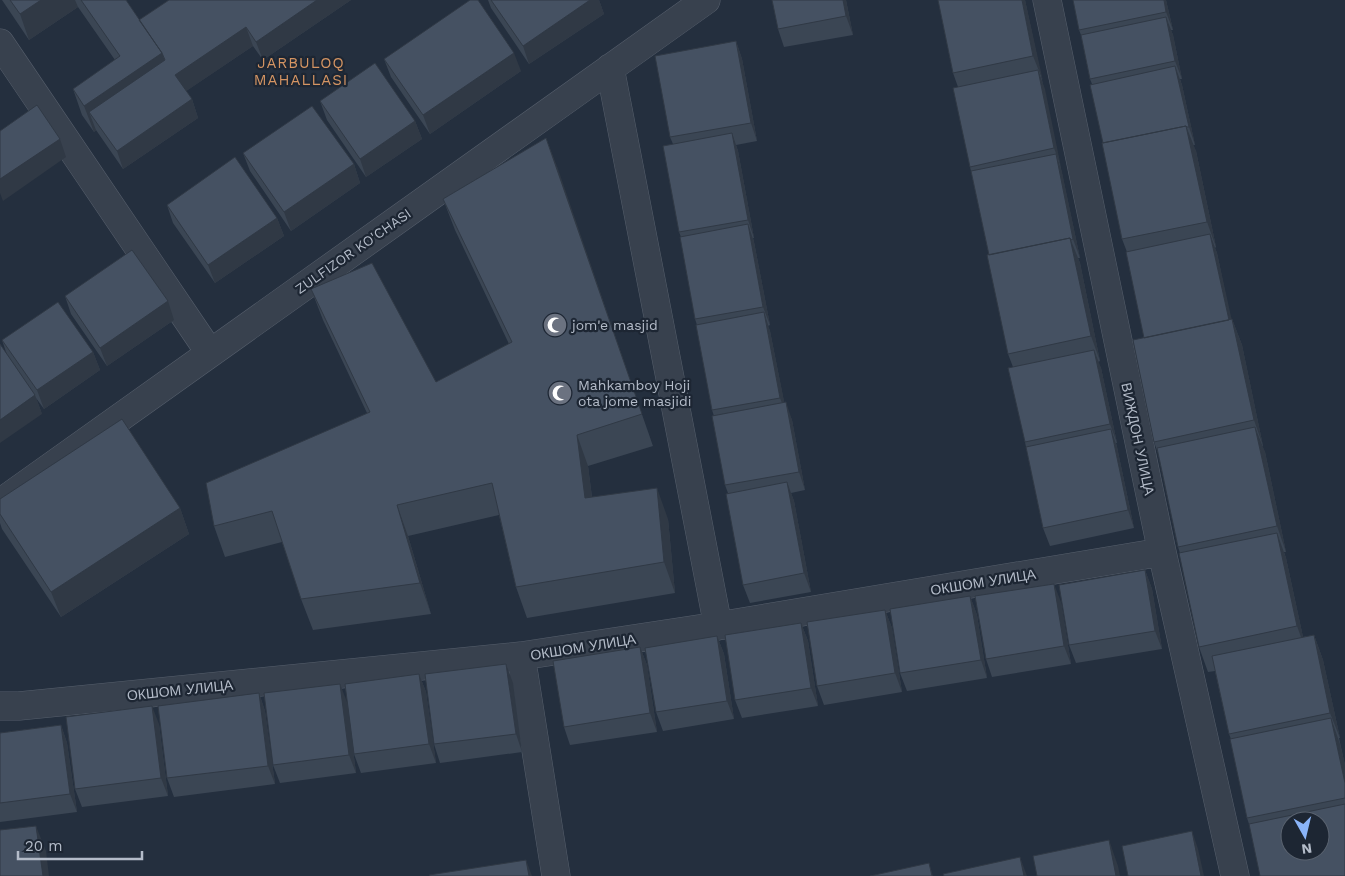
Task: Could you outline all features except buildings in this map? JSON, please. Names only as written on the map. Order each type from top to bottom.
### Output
[{"type":"street","name":"ZULFIZOR KO'CHASI","points":[[0,503],[706,0]]},
{"type":"street","name":"ВИЖДОН УЛИЦА","points":[[1048,0],[1162,552],[1235,876]]},
{"type":"street","points":[[0,43],[210,353]]},
{"type":"street","points":[[610,68],[718,626]]},
{"type":"street","name":"ОКШОМ УЛИЦА","points":[[0,706],[29,705],[521,656],[718,626],[1162,552]]},
{"type":"street","points":[[521,656],[556,876]]},
{"type":"place","name":"jom'e masjid","points":[[555,325]]},
{"type":"place","name":"Mahkamboy Hoji ota jome masjidi","points":[[560,393]]},
{"type":"district","name":"JARBULOQ MAHALLASI","points":[[301,72]]}]
